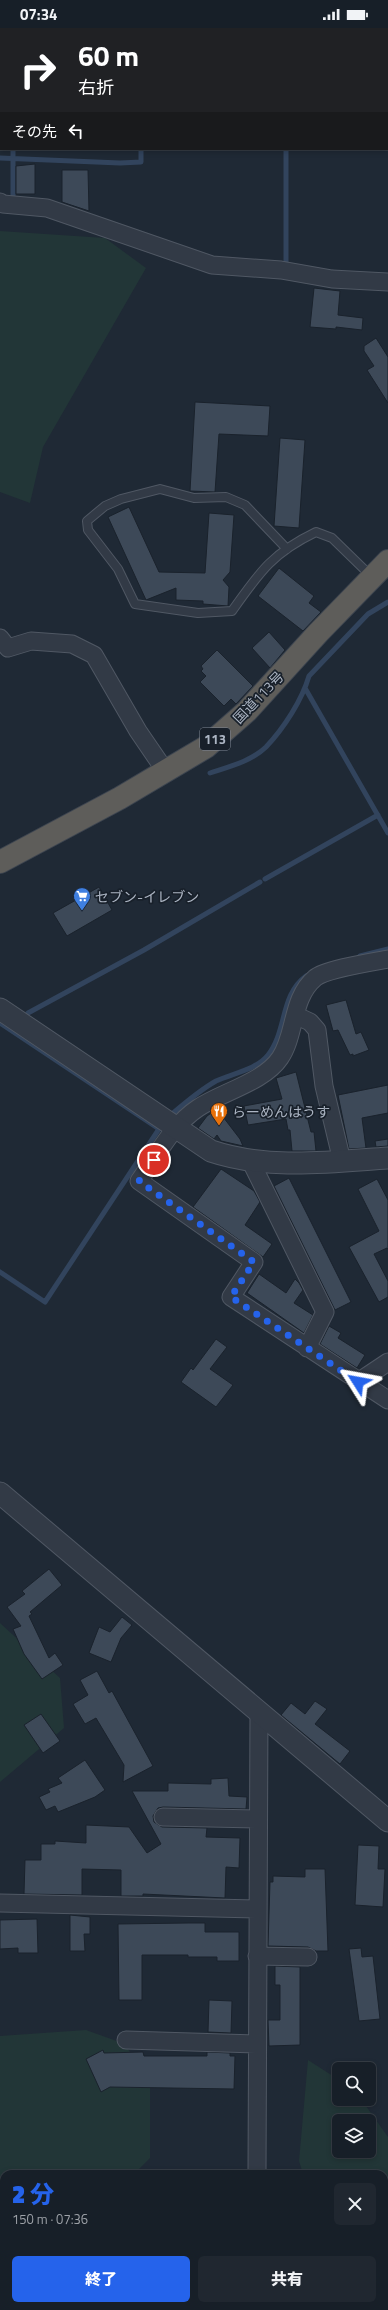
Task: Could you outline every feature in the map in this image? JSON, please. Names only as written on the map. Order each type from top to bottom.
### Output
[{"type":"highway","name":"国道113号","points":[[0,862],[166,772],[206,747],[247,710],[318,633],[388,561]]},
{"type":"street","points":[[0,202],[3,204],[47,208],[212,265],[282,270],[332,279],[388,282]]},
{"type":"street","points":[[0,638],[8,648],[31,641],[38,641],[72,644],[94,655],[138,731],[166,772]]},
{"type":"street","points":[[388,959],[338,970],[315,978],[301,996],[286,1048],[280,1059],[268,1071],[197,1108],[176,1127],[139,1181],[254,1262],[231,1297],[358,1382],[388,1400]]},
{"type":"street","points":[[0,1009],[211,1151],[251,1162],[342,1161],[388,1158]]},
{"type":"street","points":[[295,1015],[310,1022],[317,1030],[324,1086],[342,1161]]},
{"type":"street","points":[[251,1162],[325,1312],[307,1348]]},
{"type":"street","points":[[358,1382],[388,1362]]},
{"type":"street","points":[[0,1493],[388,1821]]},
{"type":"street","points":[[257,2170],[259,1711]]},
{"type":"street","points":[[163,1817],[258,1819]]},
{"type":"street","points":[[0,1903],[258,1909]]},
{"type":"street","points":[[257,1956],[308,1957]]},
{"type":"street","points":[[126,2040],[257,2044]]},
{"type":"lane","points":[[287,549],[245,506],[226,497],[194,498],[160,489],[121,499],[105,506],[87,521],[88,530],[118,569],[135,604],[198,613],[232,611],[273,557],[287,549],[316,532],[332,538],[373,578]]},
{"type":"green space","points":[[0,231],[105,238],[146,268],[43,447],[30,503],[0,492]]},
{"type":"green space","points":[[0,1623],[60,1678],[64,1728],[0,1782]]},
{"type":"green space","points":[[86,2030],[125,2044],[150,2086],[150,2158],[138,2170],[0,2170],[0,2036]]},
{"type":"green space","points":[[308,2060],[332,2075],[332,2106],[366,2106],[372,2114],[332,2114],[332,2158],[376,2158],[376,2120],[388,2137],[388,2170],[302,2170],[299,2161]]},
{"type":"building","points":[[35,164],[35,194],[16,194],[16,166]]},
{"type":"building","points":[[62,170],[88,170],[89,211],[62,202]]},
{"type":"building","points":[[314,288],[340,291],[338,315],[363,318],[362,330],[336,327],[336,329],[310,327]]},
{"type":"building","points":[[376,338],[388,357],[388,403],[367,370],[374,366],[364,351],[364,346]]},
{"type":"building","points":[[195,402],[270,406],[268,436],[219,434],[215,492],[190,491]]},
{"type":"building","points":[[280,438],[305,440],[299,528],[274,526]]},
{"type":"building","points":[[129,507],[159,572],[205,573],[209,513],[234,515],[230,572],[223,580],[229,587],[228,606],[203,604],[203,601],[176,600],[176,588],[146,600],[108,517]]},
{"type":"building","points":[[279,568],[314,596],[309,603],[321,612],[303,631],[258,596]]},
{"type":"building","points":[[269,632],[285,650],[270,668],[252,648]]},
{"type":"building","points":[[217,650],[253,686],[236,704],[231,699],[224,706],[200,682],[206,676],[201,671],[203,669],[201,666]]},
{"type":"building","points":[[99,887],[112,910],[67,936],[53,913]]},
{"type":"building","points":[[346,1000],[356,1034],[361,1032],[369,1050],[353,1056],[353,1054],[350,1055],[338,1030],[333,1031],[326,1005]]},
{"type":"building","points":[[296,1072],[311,1132],[314,1132],[316,1151],[292,1151],[290,1130],[288,1130],[286,1119],[248,1125],[244,1106],[282,1099],[276,1078]]},
{"type":"building","points":[[388,1085],[388,1113],[362,1118],[366,1148],[349,1149],[338,1095]]},
{"type":"building","points":[[217,1109],[240,1139],[243,1146],[221,1141],[217,1135],[214,1139],[198,1128],[207,1116]]},
{"type":"building","points":[[388,1139],[388,1146],[376,1147],[375,1141]]},
{"type":"building","points":[[221,1169],[254,1191],[260,1202],[245,1225],[272,1244],[263,1257],[193,1207]]},
{"type":"building","points":[[289,1178],[351,1302],[335,1310],[274,1186]]},
{"type":"building","points":[[377,1179],[388,1200],[388,1249],[387,1248],[374,1254],[388,1281],[388,1297],[379,1302],[349,1247],[379,1231],[358,1189]]},
{"type":"building","points":[[259,1274],[286,1293],[295,1279],[299,1283],[303,1290],[294,1303],[313,1315],[304,1333],[247,1293]]},
{"type":"building","points":[[329,1326],[341,1333],[338,1338],[365,1355],[357,1368],[320,1344]]},
{"type":"building","points":[[216,1339],[227,1347],[210,1369],[233,1385],[216,1407],[181,1382],[191,1368],[193,1370]]},
{"type":"building","points":[[49,1569],[62,1585],[30,1612],[32,1614],[29,1616],[49,1658],[55,1653],[63,1665],[42,1679],[24,1654],[13,1629],[21,1626],[7,1607],[25,1594],[22,1591]]},
{"type":"building","points":[[122,1617],[132,1625],[121,1638],[111,1662],[89,1653],[99,1627],[110,1632]]},
{"type":"building","points":[[97,1671],[109,1693],[112,1691],[153,1766],[123,1782],[124,1765],[96,1718],[85,1724],[73,1704],[88,1695],[80,1680]]},
{"type":"building","points":[[315,1701],[327,1709],[315,1724],[350,1751],[340,1764],[281,1715],[291,1703],[305,1714]]},
{"type":"building","points":[[41,1714],[60,1741],[43,1753],[24,1725]]},
{"type":"building","points":[[85,1760],[105,1790],[95,1797],[58,1812],[55,1806],[46,1810],[39,1797],[50,1792],[48,1789],[62,1783],[58,1778]]},
{"type":"building","points":[[228,1778],[229,1796],[247,1797],[246,1809],[163,1807],[158,1808],[153,1816],[154,1822],[162,1827],[207,1828],[206,1837],[240,1838],[239,1868],[226,1867],[225,1898],[143,1894],[143,1896],[121,1896],[121,1870],[82,1869],[82,1895],[24,1894],[25,1860],[41,1860],[41,1844],[55,1844],[55,1841],[86,1843],[86,1825],[129,1827],[147,1853],[161,1844],[132,1791],[168,1791],[168,1783],[211,1784],[211,1779]]},
{"type":"building","points":[[358,1845],[379,1846],[378,1869],[385,1869],[383,1907],[355,1905]]},
{"type":"building","points":[[305,1869],[325,1869],[328,1951],[316,1951],[308,1947],[268,1946],[270,1882],[273,1882],[273,1876],[305,1877]]},
{"type":"building","points":[[70,1915],[90,1917],[90,1934],[84,1934],[85,1951],[70,1951]]},
{"type":"building","points":[[37,1919],[38,1953],[18,1953],[18,1948],[0,1949],[0,1920]]},
{"type":"building","points":[[205,1923],[205,1932],[239,1932],[239,1961],[217,1961],[217,1957],[188,1957],[188,1955],[142,1955],[142,2000],[119,2000],[118,1924]]},
{"type":"building","points":[[361,1948],[362,1957],[373,1956],[380,2019],[359,2021],[349,1949]]},
{"type":"building","points":[[275,1966],[300,1967],[300,2045],[269,2046],[268,2020],[280,2020],[280,1985],[275,1985]]},
{"type":"building","points":[[209,2000],[232,2001],[231,2033],[208,2032]]},
{"type":"building","points":[[103,2050],[104,2053],[143,2052],[144,2056],[207,2056],[207,2052],[230,2053],[230,2056],[235,2056],[234,2089],[110,2087],[101,2092],[86,2059]]},
{"type":"waterway","points":[[13,150],[13,202]]},
{"type":"waterway","points":[[0,158],[120,163],[141,162],[141,150]]},
{"type":"waterway","points":[[286,150],[286,268]]},
{"type":"waterway","points":[[210,773],[247,760],[266,747],[292,713],[302,695],[309,676],[368,614],[388,602]]},
{"type":"waterway","points":[[305,688],[388,833]]},
{"type":"waterway","points":[[265,879],[378,815]]},
{"type":"waterway","points":[[28,1013],[144,950],[260,882]]},
{"type":"waterway","points":[[360,956],[388,949]]},
{"type":"waterway","points":[[172,1114],[193,1096],[216,1081],[251,1068],[268,1055],[278,1035],[292,993],[306,976]]},
{"type":"waterway","points":[[0,1023],[159,1129],[45,1302],[0,1272]]},
{"type":"place","name":"セブン-イレブン","points":[[82,911]]},
{"type":"place","name":"らーめんはうす","points":[[219,1126]]},
{"type":"route","points":[[154,1160],[139,1181],[254,1262],[231,1297],[358,1382]]}]
